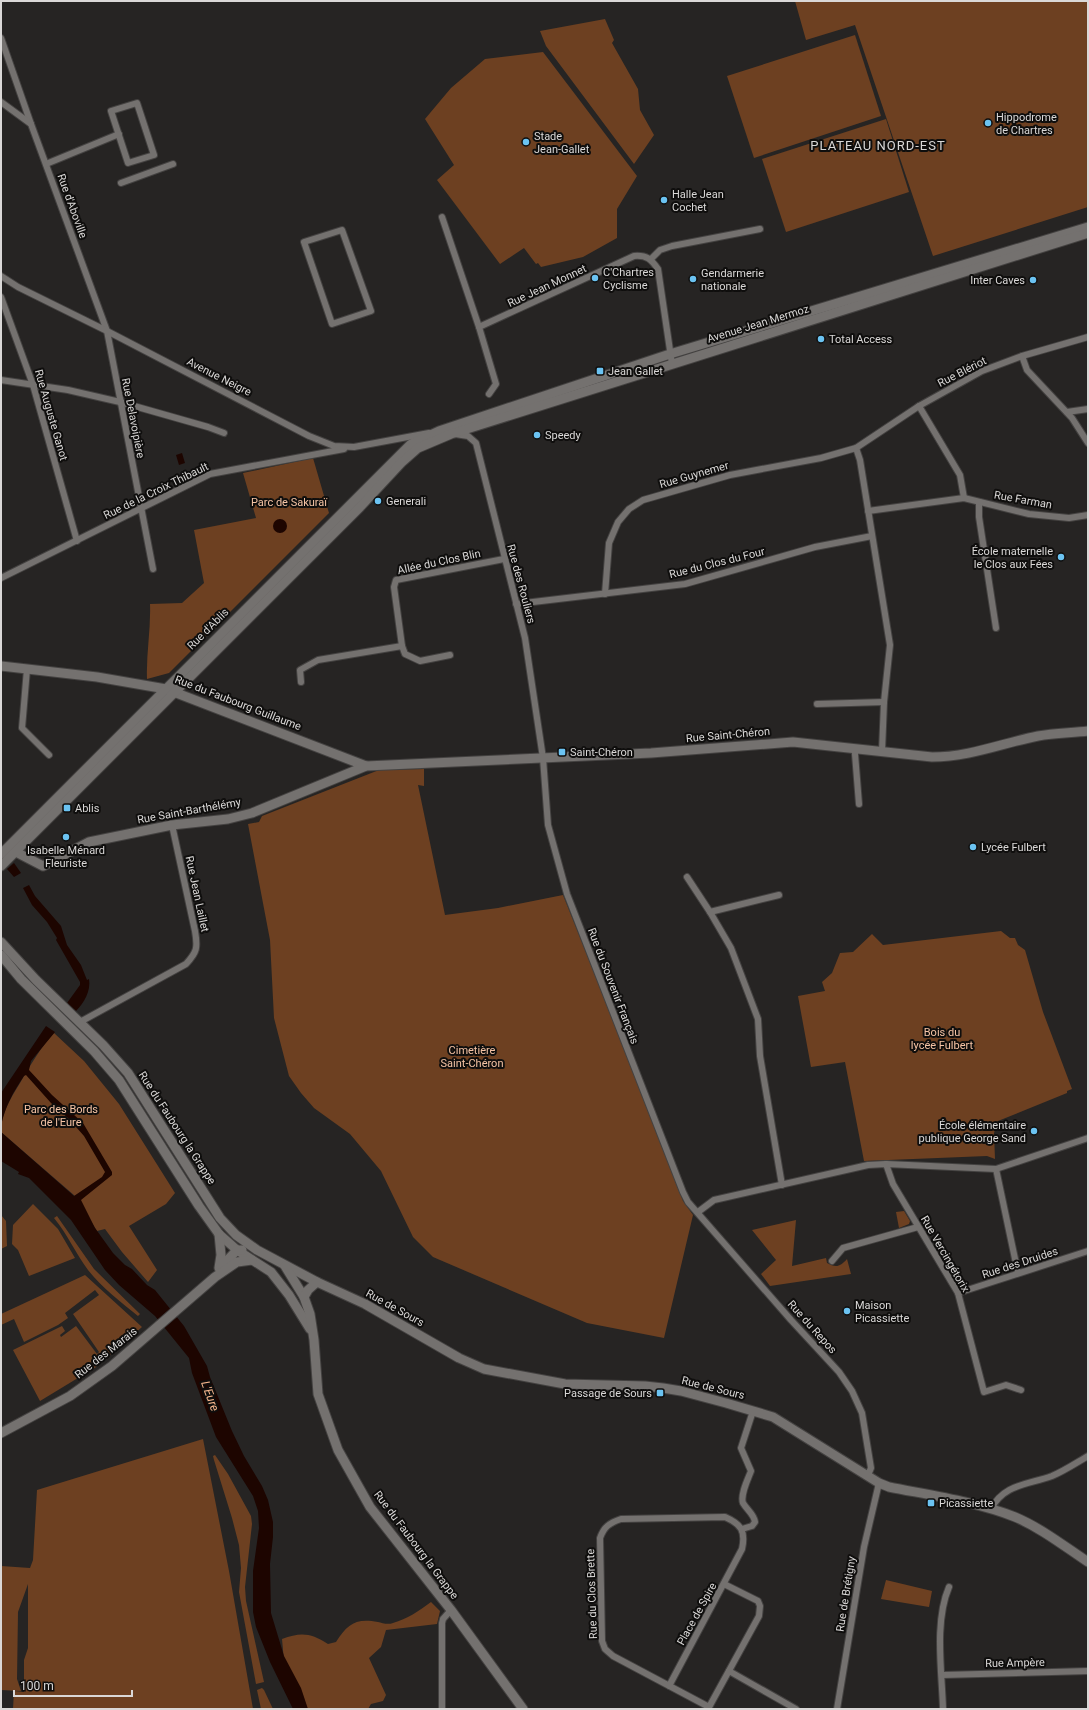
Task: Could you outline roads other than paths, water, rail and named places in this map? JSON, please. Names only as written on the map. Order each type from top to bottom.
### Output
[{"type":"main road","name":"Avenue Jean Mermoz","points":[[437,436],[670,354],[1088,227]]},
{"type":"main road","name":"Avenue Jean Mermoz","points":[[437,436],[451,434],[1088,233]]},
{"type":"main road","name":"Rue d'Ablis","points":[[1,854],[380,474],[414,446],[437,436]]},
{"type":"main road","name":"Rue d'Ablis","points":[[1,866],[251,614],[360,507],[401,463],[414,446]]},
{"type":"main road","name":"Rue du Faubourg Guillaume","points":[[1,666],[97,677],[166,689],[366,766]]},
{"type":"main road","name":"Rue Saint-Chéron","points":[[366,766],[651,753],[793,742],[932,757],[947,757],[963,755],[1040,736],[1088,731]]},
{"type":"main road","name":"Rue Saint-Barthélémy","points":[[16,852],[43,866],[89,842],[172,825],[228,819],[252,813],[366,766]]},
{"type":"main road","name":"Rue du Faubourg la Grappe","points":[[1,942],[36,980],[80,1022],[128,1073],[220,1218],[236,1235],[257,1250],[284,1265],[304,1297],[310,1314],[318,1394],[338,1450],[370,1507],[451,1610],[523,1709]]},
{"type":"main road","name":"Rue du Faubourg la Grappe","points":[[1,955],[21,979],[94,1051],[119,1080],[199,1206],[219,1234],[237,1250],[271,1272],[289,1295],[313,1334]]},
{"type":"main road","points":[[219,1234],[220,1268]]},
{"type":"main road","points":[[236,1235],[237,1262]]},
{"type":"main road","points":[[237,1250],[257,1250]]},
{"type":"main road","name":"Rue des Marais","points":[[215,1277],[220,1268],[237,1250]]},
{"type":"main road","name":"Rue des Marais","points":[[1,1432],[70,1396],[112,1366],[215,1277],[237,1262],[252,1260]]},
{"type":"main road","name":"Rue de Sours","points":[[284,1265],[365,1304],[460,1358],[484,1369],[566,1384],[645,1386],[669,1389],[694,1394],[753,1410],[773,1417],[879,1483],[889,1487],[991,1509],[1014,1517],[1038,1528],[1088,1562]]},
{"type":"main road","name":"Rue de Sours","points":[[271,1272],[317,1282]]},
{"type":"main road","points":[[304,1297],[308,1290],[317,1282]]},
{"type":"street","name":"Rue d'Aboville","points":[[1,38],[107,331]]},
{"type":"street","points":[[1,102],[31,124]]},
{"type":"street","points":[[136,103],[154,155],[128,163],[119,134],[111,111],[136,103]]},
{"type":"street","points":[[46,164],[119,134]]},
{"type":"street","points":[[121,183],[173,164]]},
{"type":"street","points":[[442,217],[496,384],[489,394]]},
{"type":"street","points":[[672,364],[658,269],[651,259],[660,250],[672,246],[760,229]]},
{"type":"street","points":[[342,230],[371,311],[332,324],[304,242],[311,239],[342,230]]},
{"type":"street","name":"Rue Jean Monnet","points":[[479,328],[634,256],[646,256],[651,259]]},
{"type":"street","name":"Avenue Neigre","points":[[1,276],[18,287],[107,331],[309,436],[334,446],[354,447],[399,438],[437,436]]},
{"type":"street","name":"Rue Auguste Ganot","points":[[1,297],[33,385],[77,541]]},
{"type":"street","name":"Rue Delavoipière","points":[[107,331],[140,509],[153,569]]},
{"type":"street","name":"Rue Blériot","points":[[856,448],[919,406],[982,371],[1022,356],[1088,337]]},
{"type":"street","points":[[1022,356],[1027,370],[1067,412],[1088,443]]},
{"type":"street","points":[[1,380],[68,390],[120,402],[224,433]]},
{"type":"street","points":[[868,511],[964,498],[960,475],[919,406]]},
{"type":"street","points":[[1067,412],[1088,409]]},
{"type":"street","name":"Rue des Rouliers","points":[[451,434],[468,436],[476,443],[525,638],[543,758]]},
{"type":"street","points":[[399,438],[414,446]]},
{"type":"street","name":"Rue de la Croix Thibault","points":[[1,578],[210,474],[354,447]]},
{"type":"street","points":[[856,448],[860,460],[890,645],[884,702],[882,751]]},
{"type":"street","name":"Rue Guynemer","points":[[604,594],[609,543],[618,522],[629,509],[643,500],[730,475],[821,458],[856,448]]},
{"type":"street","name":"Rue Farman","points":[[964,498],[1029,514],[1069,518],[1088,515]]},
{"type":"street","points":[[979,502],[979,518],[996,628]]},
{"type":"street","name":"Rue du Clos du Four","points":[[516,604],[686,584],[815,547],[872,536]]},
{"type":"street","name":"Allée du Clos Blin","points":[[402,646],[394,587],[396,580],[504,559]]},
{"type":"street","points":[[301,682],[300,670],[318,660],[402,646],[405,654],[420,661],[450,655]]},
{"type":"street","points":[[27,669],[22,728],[49,755]]},
{"type":"street","points":[[817,704],[884,702]]},
{"type":"street","points":[[856,748],[855,754],[859,804]]},
{"type":"street","name":"Rue du Souvenir Français","points":[[543,758],[548,825],[567,894],[688,1202],[698,1212]]},
{"type":"street","name":"Rue Jean Laillet","points":[[80,1022],[186,964],[195,954],[197,944],[172,825]]},
{"type":"street","points":[[687,877],[731,948],[758,1019],[760,1056],[782,1185]]},
{"type":"street","points":[[710,912],[779,895]]},
{"type":"street","points":[[698,1212],[714,1200],[868,1165],[886,1164],[996,1169],[1088,1138]]},
{"type":"street","name":"Rue Vercingétorix","points":[[886,1164],[893,1184],[958,1293],[984,1392],[1006,1385],[1021,1390]]},
{"type":"street","points":[[996,1169],[1018,1273]]},
{"type":"street","name":"Rue du Repos","points":[[698,1212],[791,1320],[839,1372],[852,1391],[862,1413],[871,1468],[868,1476]]},
{"type":"street","points":[[832,1261],[843,1248],[918,1227]]},
{"type":"street","name":"Rue des Druides","points":[[958,1293],[1088,1251]]},
{"type":"street","points":[[724,1584],[742,1548],[744,1539],[742,1529],[752,1526],[755,1522],[755,1517],[743,1502],[743,1497],[751,1471],[741,1448],[753,1410]]},
{"type":"street","points":[[991,1509],[996,1498],[1006,1490],[1054,1475],[1088,1456]]},
{"type":"street","name":"Rue de Brétigny","points":[[837,1709],[864,1547],[879,1483]]},
{"type":"street","name":"Rue du Clos Brette","points":[[708,1708],[613,1656],[605,1648],[602,1641],[600,1538],[604,1528],[612,1522],[620,1519],[725,1517],[735,1521],[742,1529]]},
{"type":"street","name":"Place de Spire","points":[[669,1686],[724,1584],[758,1601],[760,1606],[759,1616],[708,1708]]},
{"type":"street","points":[[943,1709],[941,1628],[948,1587]]},
{"type":"street","points":[[442,1709],[442,1623],[443,1619],[451,1610]]},
{"type":"street","points":[[729,1671],[796,1709]]},
{"type":"street","name":"Rue Ampère","points":[[942,1675],[1088,1671]]},
{"type":"water","points":[[182,453],[185,463],[179,465],[176,455]]},
{"type":"water","points":[[280,519],[285,521],[287,526],[285,531],[280,533],[275,531],[273,526],[275,521]]},
{"type":"water","points":[[14,863],[21,873],[14,877],[7,869]]},
{"type":"water","points":[[29,885],[35,896],[61,926],[67,945],[81,965],[87,980],[89,979],[89,988],[86,996],[76,1011],[67,1003],[80,985],[80,982],[56,940],[57,938],[47,922],[32,905],[23,888]]},
{"type":"water","name":"L'Eure","points":[[46,1026],[55,1032],[31,1061],[29,1070],[52,1095],[83,1123],[112,1172],[112,1175],[81,1200],[95,1228],[113,1253],[125,1265],[132,1269],[147,1285],[155,1290],[184,1326],[207,1366],[232,1431],[268,1500],[273,1522],[270,1564],[271,1613],[284,1656],[301,1688],[308,1709],[293,1709],[270,1662],[256,1627],[253,1612],[253,1571],[259,1528],[258,1511],[253,1496],[216,1437],[192,1373],[189,1358],[155,1316],[119,1285],[105,1270],[71,1220],[29,1178],[18,1174],[19,1172],[1,1161],[1,1132],[74,1196],[102,1177],[105,1172],[84,1136],[26,1075],[20,1082],[10,1100],[1,1126],[1,1093]]},
{"type":"place","name":"Hippodrome de Chartres","points":[[988,123]]},
{"type":"place","name":"Stade Jean-Gallet","points":[[526,142]]},
{"type":"place","name":"Halle Jean Cochet","points":[[664,200]]},
{"type":"place","name":"C'Chartres Cyclisme","points":[[595,278]]},
{"type":"place","name":"Gendarmerie nationale","points":[[693,279]]},
{"type":"place","name":"Inter Caves","points":[[1033,280]]},
{"type":"place","name":"Total Access","points":[[821,339]]},
{"type":"place","name":"Jean Gallet","points":[[600,371]]},
{"type":"place","name":"Speedy","points":[[537,435]]},
{"type":"place","name":"Generali","points":[[378,501]]},
{"type":"place","name":"École maternelle le Clos aux Fées","points":[[1061,557]]},
{"type":"place","name":"Saint-Chéron","points":[[562,752]]},
{"type":"place","name":"Ablis","points":[[67,808]]},
{"type":"place","name":"Isabelle Ménard Fleuriste","points":[[66,837]]},
{"type":"place","name":"Lycée Fulbert","points":[[973,847]]},
{"type":"place","name":"École élémentaire publique George Sand","points":[[1034,1131]]},
{"type":"place","name":"Maison Picassiette","points":[[847,1311]]},
{"type":"place","name":"Passage de Sours","points":[[660,1393]]},
{"type":"place","name":"Picassiette","points":[[931,1503]]},
{"type":"district","name":"PLATEAU NORD-EST","points":[[878,145]]},
{"type":"park label","name":"Parc de Sakuraï","points":[[289,502]]},
{"type":"park label","name":"Bois du lycée Fulbert","points":[[942,1038]]},
{"type":"park label","name":"Cimetière Saint-Chéron","points":[[472,1056]]},
{"type":"park label","name":"Parc des Bords de l'Eure","points":[[61,1115]]}]
